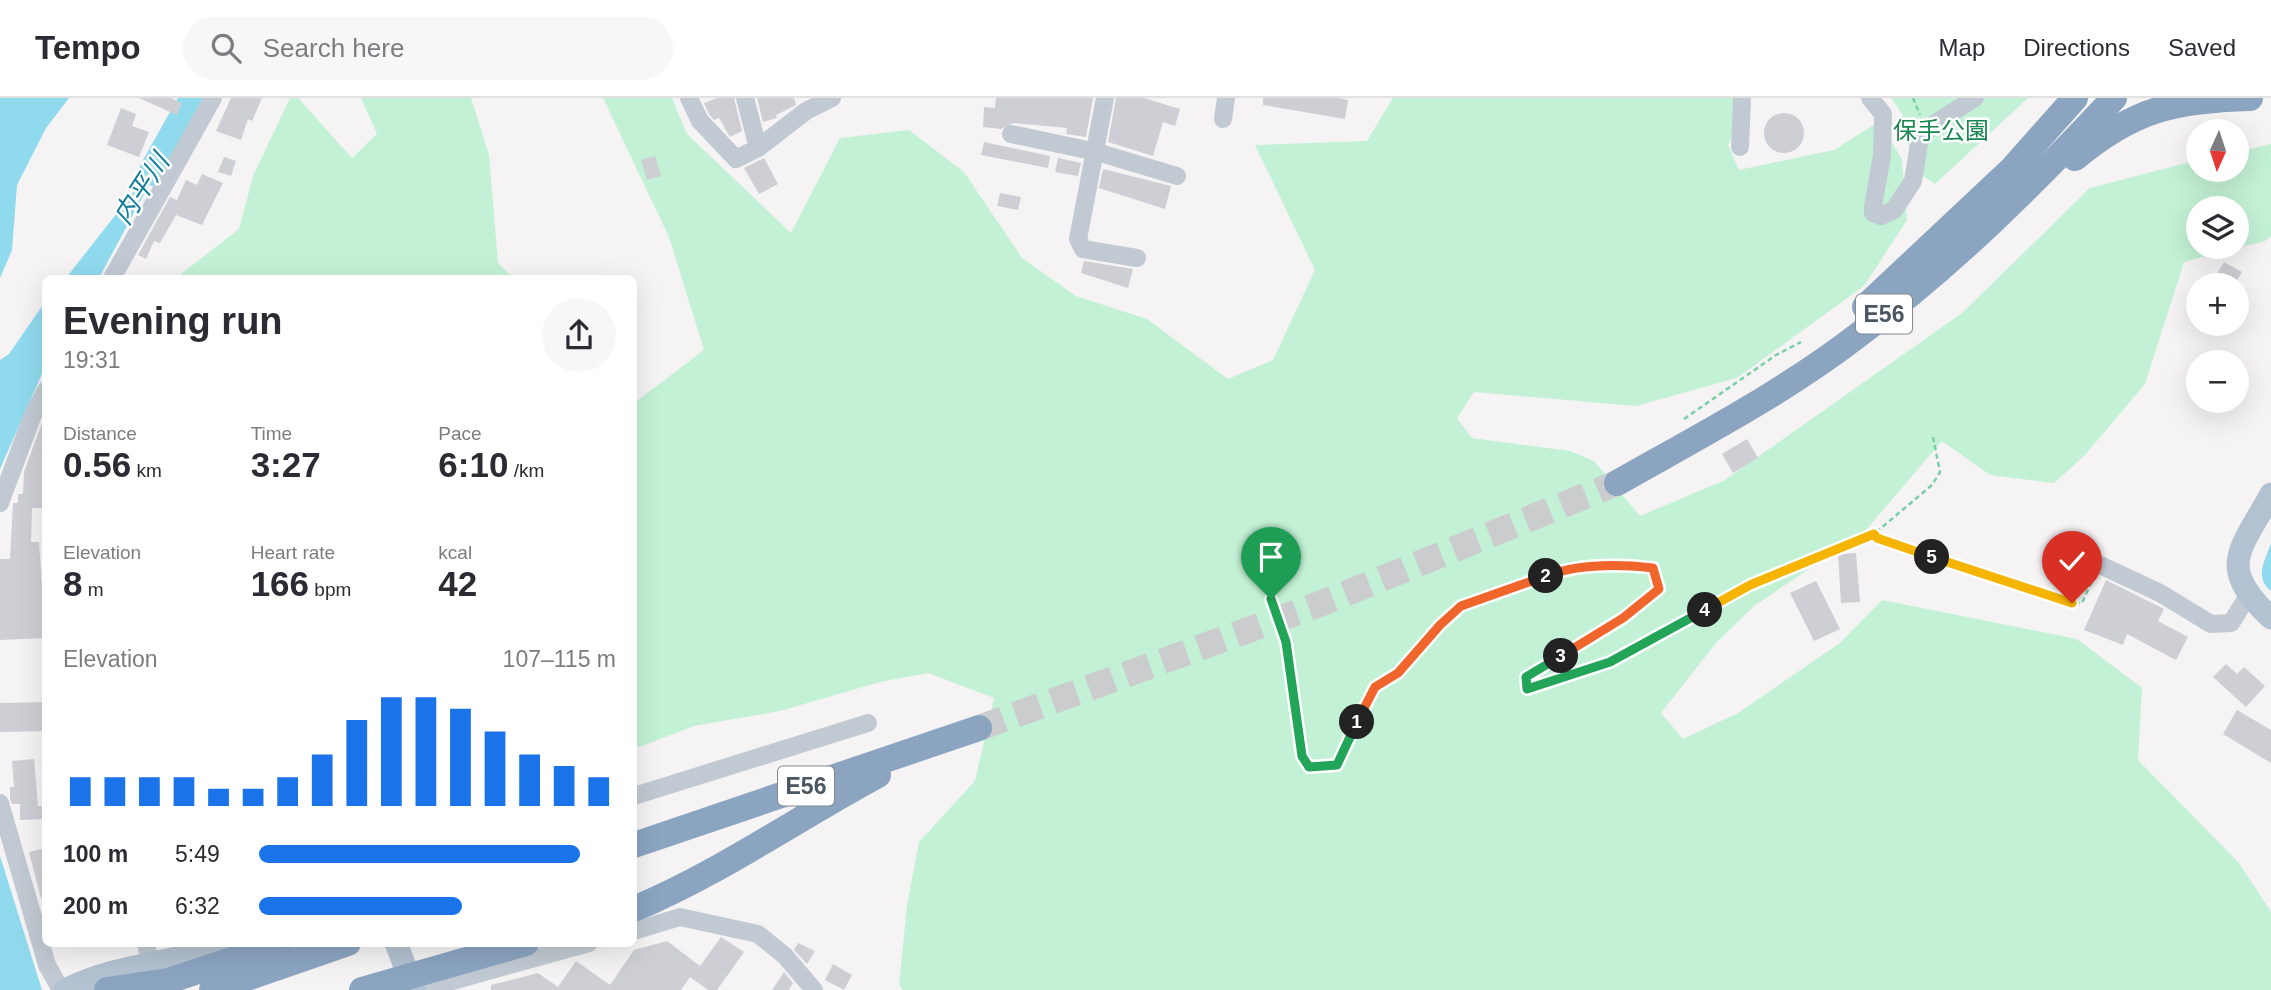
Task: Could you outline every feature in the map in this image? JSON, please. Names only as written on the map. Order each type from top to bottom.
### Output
[{"type":"highway","points":[[1735,417],[1939,241],[2012,169],[2075,98]]},
{"type":"highway","name":"E56","points":[[1617,483],[1735,417],[1857,337],[1996,220],[2115,98]]},
{"type":"highway","points":[[1996,220],[2092,144],[2140,114],[2182,102],[2250,98]]},
{"type":"highway","name":"E56","points":[[637,844],[979,728]]},
{"type":"highway","points":[[637,908],[717,870],[788,825],[944,739]]},
{"type":"highway","points":[[637,828],[761,801]]},
{"type":"highway","points":[[107,990],[167,981],[271,947]]},
{"type":"highway","points":[[212,990],[336,947]]},
{"type":"highway","points":[[362,990],[511,947]]},
{"type":"main road","points":[[2271,494],[2241,550],[2239,582],[2248,596],[2271,618]]},
{"type":"main road","points":[[63,990],[148,953],[213,951],[225,947]]},
{"type":"main road","points":[[398,947],[414,990]]},
{"type":"street","points":[[114,275],[213,98]]},
{"type":"street","points":[[689,98],[700,121],[736,159],[758,148],[806,111],[832,98]]},
{"type":"street","points":[[745,98],[758,148]]},
{"type":"street","points":[[1105,98],[1097,152],[1078,239],[1083,249],[1137,258]]},
{"type":"street","points":[[1223,119],[1226,98]]},
{"type":"street","points":[[1740,147],[1742,98]]},
{"type":"street","points":[[1870,98],[1883,114],[1882,155],[1873,207],[1873,213],[1881,216],[1894,210],[1913,181],[1920,138],[1934,124],[1975,98]]},
{"type":"street","points":[[1011,134],[1097,152],[1177,176]]},
{"type":"street","points":[[0,503],[32,417],[42,398]]},
{"type":"street","points":[[2100,565],[2160,593],[2211,624],[2231,623],[2248,596]]},
{"type":"street","points":[[637,795],[868,723]]},
{"type":"street","points":[[0,803],[47,965],[63,990]]},
{"type":"street","points":[[637,929],[680,917],[758,934],[785,956],[814,990]]},
{"type":"street","points":[[420,990],[575,947]]},
{"type":"path","points":[[1683,420],[1776,355],[1801,342]]},
{"type":"path","points":[[1271,599],[1286,642],[1302,756],[1309,767],[1337,765],[1375,687],[1398,673],[1440,625],[1461,606],[1566,569],[1635,566],[1653,568],[1659,589],[1623,618],[1526,677],[1527,689],[1610,662],[1750,585],[1874,534],[1933,485],[1940,472],[1933,437]]},
{"type":"path","points":[[1874,534],[1877,538],[2072,603],[2082,603],[2100,565]]},
{"type":"green space","points":[[290,98],[298,98],[352,158],[377,134],[361,98],[471,98],[489,155],[498,263],[510,275],[180,275],[239,229],[253,176]]},
{"type":"green space","points":[[603,98],[672,98],[687,134],[791,233],[840,138],[909,130],[964,172],[1022,258],[1076,296],[1147,319],[1228,379],[1273,360],[1315,270],[1255,145],[1367,141],[1393,98],[1748,98],[1728,145],[1739,170],[1834,150],[1880,121],[1902,160],[1907,220],[1864,286],[1737,378],[1636,406],[1474,392],[1457,418],[1472,438],[1570,451],[1594,461],[1640,516],[1725,480],[1962,313],[2090,188],[2186,163],[2186,182],[2249,182],[2249,149],[2271,144],[2271,236],[2265,241],[2249,245],[2249,196],[2186,196],[2186,259],[2196,259],[2184,262],[2145,384],[2084,456],[2054,483],[1990,475],[1942,441],[1865,531],[1754,606],[1716,643],[1661,713],[1683,739],[1738,713],[1840,643],[1882,600],[2077,639],[2142,688],[2138,760],[2239,863],[2271,912],[2271,990],[903,990],[899,985],[907,905],[919,842],[975,781],[994,698],[928,673],[880,682],[780,711],[694,726],[637,748],[637,401],[704,350],[669,237]]},
{"type":"green space","name":"保手公園","points":[[1891,98],[2028,98],[1935,184],[1914,170],[1902,114]]},
{"type":"water","points":[[0,98],[69,98],[46,128],[17,185],[12,250],[0,278]]},
{"type":"water","points":[[190,113],[197,117],[156,172],[101,275],[68,275],[157,162]]},
{"type":"water","points":[[42,306],[42,374],[0,469],[0,360],[9,354]]},
{"type":"water","points":[[2271,543],[2271,591],[2262,574]]},
{"type":"water","points":[[0,856],[42,990],[0,990]]},
{"type":"building","points":[[139,98],[171,98],[182,103],[177,115]]},
{"type":"building","points":[[231,98],[262,98],[252,121],[248,119],[241,140],[216,131]]},
{"type":"building","points":[[717,98],[734,98],[742,131],[730,137],[719,118],[714,120],[709,114],[704,103]]},
{"type":"building","points":[[757,98],[794,98],[796,105],[776,115],[777,118],[763,122]]},
{"type":"building","points":[[996,98],[1093,98],[1086,137],[1066,134],[1067,128],[1013,123],[1001,129],[983,127],[984,107],[995,108]]},
{"type":"building","points":[[1116,98],[1144,98],[1180,109],[1175,126],[1163,122],[1153,156],[1108,142]]},
{"type":"building","points":[[1263,98],[1348,100],[1345,119],[1263,105]]},
{"type":"building","points":[[121,108],[136,114],[132,126],[149,132],[139,157],[107,145]]},
{"type":"building","points":[[1784,113],[1798,119],[1804,133],[1798,147],[1784,153],[1770,147],[1764,133],[1770,119]]},
{"type":"building","points":[[984,142],[1050,156],[1048,168],[981,155]]},
{"type":"building","points":[[655,156],[661,176],[647,180],[641,160]]},
{"type":"building","points":[[224,157],[236,161],[231,176],[218,172]]},
{"type":"building","points":[[764,158],[778,184],[759,194],[744,168]]},
{"type":"building","points":[[1058,158],[1081,163],[1078,176],[1055,172]]},
{"type":"building","points":[[1103,169],[1171,186],[1165,209],[1099,188]]},
{"type":"building","points":[[202,174],[223,183],[202,225],[176,215],[160,243],[154,241],[146,259],[138,255],[170,197],[177,200],[186,180],[197,185]]},
{"type":"building","points":[[1000,193],[1021,197],[1018,210],[997,206]]},
{"type":"building","points":[[1084,261],[1133,269],[1128,288],[1081,273]]},
{"type":"building","points":[[2224,262],[2242,272],[2241,273],[2217,273]]},
{"type":"building","points":[[42,423],[42,508],[32,508],[31,542],[39,542],[42,638],[0,640],[0,559],[10,559],[13,503],[18,503],[18,494],[23,494],[24,472]]},
{"type":"building","points":[[1747,439],[1758,458],[1733,473],[1722,454]]},
{"type":"building","points":[[1268,553],[1279,575],[1259,586],[1247,564]]},
{"type":"building","points":[[1856,553],[1860,602],[1841,603],[1838,554]]},
{"type":"building","points":[[2106,580],[2164,609],[2158,621],[2188,637],[2176,660],[2127,634],[2123,645],[2084,630]]},
{"type":"building","points":[[1816,581],[1840,629],[1814,641],[1790,593]]},
{"type":"building","points":[[2226,664],[2237,674],[2244,667],[2265,686],[2246,707],[2213,677]]},
{"type":"building","points":[[42,702],[42,731],[0,732],[0,703]]},
{"type":"building","points":[[2237,710],[2271,730],[2271,763],[2223,734]]},
{"type":"building","points":[[34,759],[38,806],[42,806],[42,819],[20,820],[20,804],[12,804],[10,799],[10,787],[14,787],[12,761]]},
{"type":"building","points":[[42,849],[42,898],[41,898],[29,852]]},
{"type":"building","points":[[721,937],[744,952],[717,990],[708,990],[690,977],[681,990],[491,990],[491,985],[538,973],[558,987],[576,961],[610,985],[634,950],[667,941],[700,966]]},
{"type":"building","points":[[798,943],[815,951],[807,964],[794,950]]},
{"type":"building","points":[[833,964],[852,975],[844,990],[825,980]]},
{"type":"building","points":[[784,972],[793,983],[789,990],[772,990]]},
{"type":"waterway","name":"内平川","points":[[154,171],[195,98]]},
{"type":"tunnel","points":[[979,728],[1320,604],[1617,483]]},
{"type":"route","points":[[1271,599],[1286,642],[1302,756],[1309,767],[1337,765],[1375,687],[1398,673],[1440,625],[1461,606],[1566,569],[1635,566],[1653,568],[1659,589],[1623,618],[1526,677],[1527,689],[1610,662],[1750,585],[1874,534],[1877,538],[2072,603]]}]
